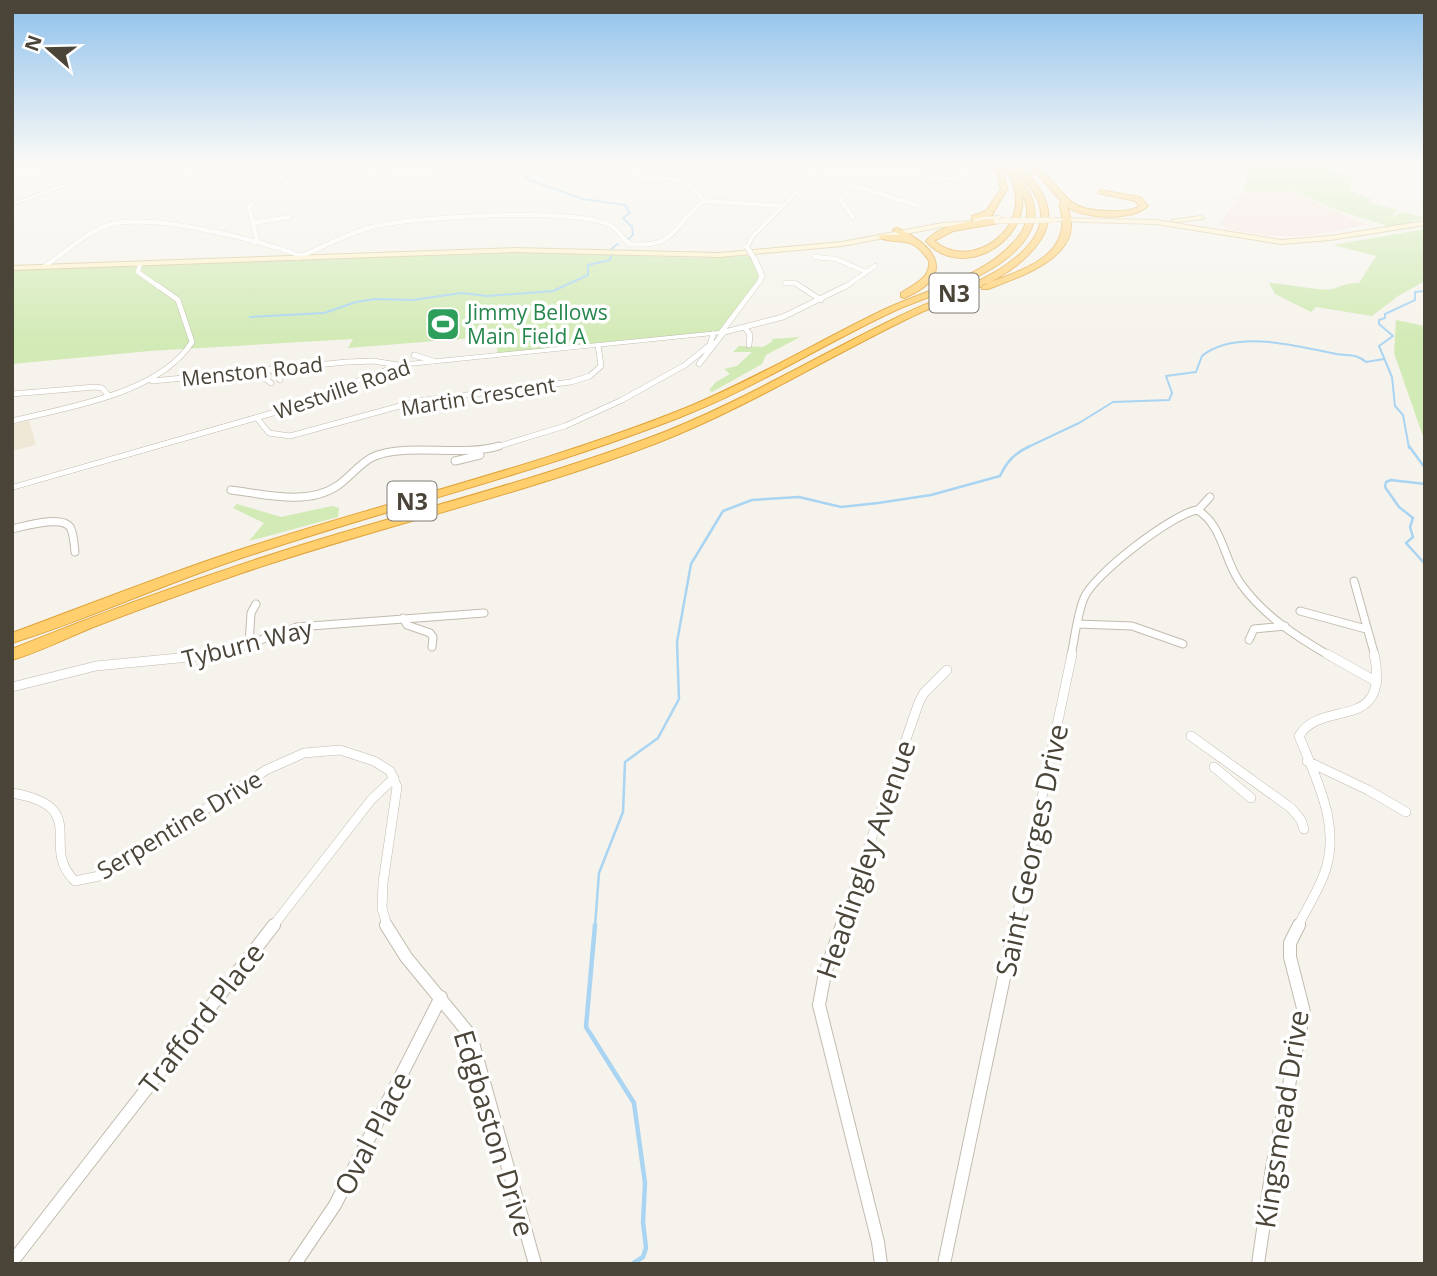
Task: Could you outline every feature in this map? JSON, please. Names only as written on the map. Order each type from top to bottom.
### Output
[{"type":"highway","points":[[991,222],[937,233],[931,237],[931,242],[947,251],[976,254],[993,249],[1009,233],[1013,222]]},
{"type":"highway","name":"N3","points":[[12,638],[226,559],[630,433],[728,393],[887,312],[989,265],[1016,245],[1031,222]]},
{"type":"highway","name":"N3","points":[[12,655],[107,616],[288,554],[649,442],[738,405],[1001,270],[1032,246],[1044,222]]},
{"type":"highway","points":[[839,351],[1037,265],[1059,248],[1068,222]]},
{"type":"highway","points":[[807,353],[929,279],[935,262],[930,253],[902,234],[882,237]]},
{"type":"main road","points":[[902,234],[948,222]]},
{"type":"main road","points":[[818,246],[980,222]]},
{"type":"main road","points":[[1144,222],[1281,242],[1425,223]]},
{"type":"main road","points":[[1173,222],[1280,240],[1308,240]]},
{"type":"main road","points":[[1214,225],[1223,231]]},
{"type":"main road","points":[[140,270],[167,263],[527,250],[719,255],[882,237]]},
{"type":"main road","points":[[1252,239],[1274,249]]},
{"type":"main road","points":[[12,268],[119,265],[140,270],[167,263]]},
{"type":"street","points":[[255,243],[257,240],[253,223],[262,222]]},
{"type":"street","points":[[45,267],[105,227],[114,224],[183,227],[255,243],[297,257],[387,223],[410,222]]},
{"type":"street","points":[[599,222],[609,224],[629,244],[653,244],[674,236],[685,222]]},
{"type":"street","points":[[699,364],[760,281],[761,272],[747,247],[751,238],[767,222]]},
{"type":"street","points":[[815,257],[836,259],[866,272]]},
{"type":"street","name":"Westville Road","points":[[12,488],[257,418],[398,365],[746,329],[821,300],[875,266]]},
{"type":"street","points":[[12,421],[149,381],[183,357],[192,342],[178,300],[140,270]]},
{"type":"street","points":[[785,283],[795,283],[821,300]]},
{"type":"street","points":[[746,329],[750,335],[749,345]]},
{"type":"street","points":[[456,461],[565,426],[622,400],[699,355],[720,333]]},
{"type":"street","name":"Martin Crescent","points":[[257,418],[269,433],[290,436],[430,399],[571,382],[590,376],[601,366],[598,345]]},
{"type":"street","points":[[414,355],[433,361]]},
{"type":"street","name":"Menston Road","points":[[149,381],[365,361],[398,365]]},
{"type":"street","points":[[271,369],[280,380]]},
{"type":"street","points":[[255,370],[271,383]]},
{"type":"street","points":[[12,394],[95,387],[102,388],[108,395]]},
{"type":"street","points":[[262,497],[304,498],[329,492],[350,478],[371,457],[380,454],[472,452],[492,449]]},
{"type":"street","points":[[231,490],[286,498]]},
{"type":"street","name":"Saint Georges Drive","points":[[944,1264],[1084,596],[1104,575],[1165,524],[1185,512],[1198,510],[1210,497]]},
{"type":"street","points":[[1198,510],[1210,518],[1229,565],[1241,585],[1285,626],[1377,682]]},
{"type":"street","points":[[12,530],[53,521],[66,523],[71,528],[75,552]]},
{"type":"street","points":[[1354,581],[1376,663],[1377,682],[1373,694]]},
{"type":"street","points":[[249,645],[251,612],[256,604]]},
{"type":"street","points":[[1300,611],[1366,629]]},
{"type":"street","name":"Tyburn Way","points":[[12,687],[96,666],[192,660],[249,645],[297,628],[484,613]]},
{"type":"street","points":[[404,618],[407,625],[430,633],[433,637],[432,647]]},
{"type":"street","points":[[1077,624],[1116,623],[1154,632],[1183,644]]},
{"type":"street","points":[[1249,640],[1254,629],[1285,626]]},
{"type":"street","points":[[1352,667],[1369,671],[1376,663]]},
{"type":"street","points":[[1352,667],[1369,683],[1373,694]]},
{"type":"street","name":"Headingley Avenue","points":[[881,1264],[878,1242],[819,1004],[825,973],[919,702],[924,693],[947,670]]},
{"type":"street","name":"Kingsmead Drive","points":[[1258,1264],[1272,1168],[1304,1012],[1290,957],[1290,943],[1324,875],[1331,844],[1332,831],[1327,808],[1299,742],[1300,730],[1316,722],[1350,713],[1364,705],[1373,694]]},
{"type":"street","points":[[1191,736],[1276,796],[1297,814],[1304,828]]},
{"type":"street","name":"Serpentine Drive","points":[[12,793],[49,805],[57,813],[60,861],[66,875],[75,881],[104,874],[125,863],[291,757],[340,750],[374,761],[390,771],[394,778]]},
{"type":"street","points":[[1307,761],[1368,790],[1406,812]]},
{"type":"street","points":[[1214,767],[1251,798]]},
{"type":"street","name":"Edgbaston Drive","points":[[394,778],[397,801],[382,906],[385,922],[392,939],[458,1016],[471,1036],[535,1264]]},
{"type":"street","name":"Trafford Place","points":[[12,1262],[371,800],[394,778]]},
{"type":"street","name":"Oval Place","points":[[295,1264],[335,1205],[352,1174],[441,997]]},
{"type":"shaded area","points":[[1221,222],[1358,222],[1366,225],[1307,236],[1274,236],[1235,231],[1219,225]]},
{"type":"shaded area","points":[[29,420],[36,445],[12,451],[12,425]]},
{"type":"green space","points":[[1374,222],[1412,222],[1391,227]]},
{"type":"green space","points":[[1425,229],[1425,281],[1398,296],[1372,316],[1316,307],[1311,312],[1275,294],[1269,283],[1327,290],[1359,283],[1376,256],[1333,245]]},
{"type":"green space","points":[[533,252],[697,258],[752,256],[761,276],[721,333],[497,354],[498,336],[348,348],[353,339],[150,351],[12,364],[12,269]]},
{"type":"green space","points":[[1396,320],[1425,326],[1425,442],[1394,353]]},
{"type":"green space","points":[[800,337],[766,355],[762,364],[712,392],[709,390],[716,382],[730,374],[724,369],[737,366],[752,352],[733,352],[739,346],[763,347],[773,341],[771,339]]},
{"type":"green space","points":[[237,504],[281,517],[332,506],[339,508],[338,517],[249,541],[264,523],[233,508]]},
{"type":"waterway","points":[[626,241],[633,235],[632,227],[627,222]]},
{"type":"waterway","points":[[611,249],[618,244]]},
{"type":"waterway","points":[[250,317],[324,313],[356,302],[375,299],[413,300],[461,293],[487,296],[553,291],[588,275],[588,265],[610,260],[611,256]]},
{"type":"waterway","points":[[1409,448],[1403,415],[1395,406],[1392,377],[1379,346],[1393,336],[1379,324],[1379,320],[1385,318],[1385,314],[1415,300],[1415,292],[1425,291]]},
{"type":"waterway","points":[[1029,447],[1079,423],[1113,402],[1169,400],[1172,393],[1166,376],[1196,372],[1202,356],[1232,343],[1249,341],[1286,344],[1355,356],[1366,362],[1384,359]]},
{"type":"waterway","points":[[1409,446],[1425,468]]},
{"type":"waterway","points":[[595,926],[599,873],[623,812],[625,762],[658,738],[679,699],[677,642],[691,564],[723,511],[752,500],[799,497],[841,507],[931,495],[1000,476],[1012,458],[1029,447]]},
{"type":"waterway","points":[[1425,484],[1391,480],[1386,482],[1385,487],[1399,507],[1413,518],[1410,527],[1413,537],[1406,543],[1425,564]]},
{"type":"waterway","points":[[595,925],[586,1027],[634,1103],[645,1183],[643,1222],[646,1248],[643,1257],[632,1264]]},
{"type":"place","name":"Jimmy Bellows Main Field A","points":[[443,324]]}]
